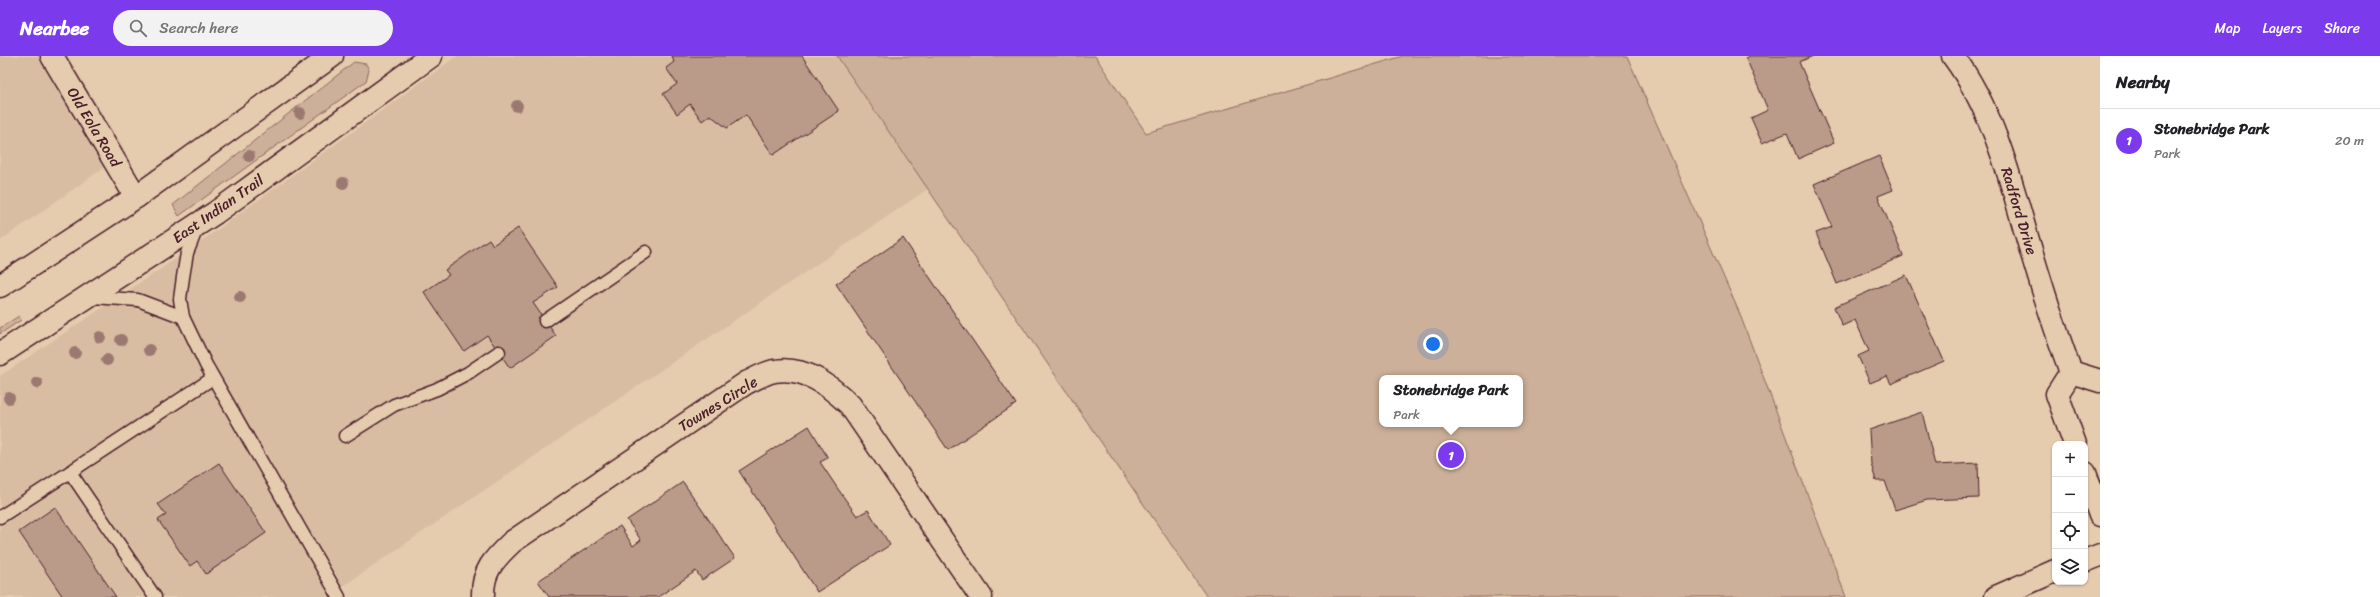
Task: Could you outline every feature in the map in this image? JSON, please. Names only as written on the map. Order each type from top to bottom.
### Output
[{"type":"street","name":"Old Eola Road","points":[[52,56],[136,197]]},
{"type":"street","points":[[0,286],[136,197],[332,56]]},
{"type":"street","name":"East Indian Trail","points":[[0,354],[198,224],[431,56]]},
{"type":"street","name":"Radford Drive","points":[[1953,56],[1972,87],[1993,128],[2008,170],[2052,322],[2071,372]]},
{"type":"street","name":"Townes Circle","points":[[483,597],[482,582],[494,560],[512,542],[746,383],[776,371],[802,372],[829,385],[850,405],[981,597]]},
{"type":"street","points":[[2074,441],[2057,394],[2071,372],[2100,381]]},
{"type":"street","points":[[2086,477],[2100,515]]},
{"type":"street","points":[[2088,560],[2100,555]]},
{"type":"street","points":[[1996,597],[2052,572]]},
{"type":"lane","points":[[198,224],[187,253],[180,299],[182,317],[214,378],[339,597]]},
{"type":"lane","points":[[545,321],[646,252]]},
{"type":"lane","points":[[86,297],[138,300],[182,317]]},
{"type":"lane","points":[[345,436],[394,405],[437,389],[468,373],[499,352]]},
{"type":"lane","points":[[0,517],[214,378]]},
{"type":"lane","points":[[70,472],[155,597]]},
{"type":"shaded area","points":[[0,56],[67,56],[126,152],[0,241]]},
{"type":"shaded area","points":[[457,56],[837,56],[928,189],[330,595],[331,597],[0,597],[0,376],[192,248]]},
{"type":"shaded area","points":[[837,56],[1095,56],[1146,133],[1403,56],[1627,56],[1739,312],[1846,597],[1207,597]]},
{"type":"shaded area","points":[[354,62],[366,64],[369,70],[366,81],[179,216],[173,205]]},
{"type":"shaded area","points":[[19,316],[21,320],[0,334],[0,328]]},
{"type":"building","points":[[672,56],[802,56],[839,111],[773,155],[746,115],[727,128],[710,115],[702,121],[690,104],[677,114],[663,94],[677,84],[666,68],[674,62]]},
{"type":"building","points":[[1750,56],[1813,56],[1799,62],[1834,143],[1798,159],[1787,133],[1762,143],[1751,118],[1768,110],[1746,58]]},
{"type":"building","points":[[1879,156],[1893,190],[1878,196],[1903,256],[1837,284],[1816,233],[1832,227],[1814,184]]},
{"type":"building","points":[[518,228],[558,287],[533,303],[556,336],[510,368],[487,335],[464,351],[424,292],[449,275],[445,270],[489,239],[493,245]]},
{"type":"building","points":[[903,238],[1016,404],[948,450],[836,284]]},
{"type":"building","points":[[1906,275],[1944,361],[1891,384],[1887,376],[1870,383],[1858,356],[1869,351],[1855,320],[1842,326],[1834,307]]},
{"type":"building","points":[[1922,412],[1935,465],[1978,463],[1979,498],[1927,500],[1895,510],[1885,481],[1876,481],[1871,464],[1869,430]]},
{"type":"building","points":[[809,426],[828,458],[820,462],[838,489],[857,516],[868,510],[890,545],[817,592],[739,471]]},
{"type":"building","points":[[219,463],[266,533],[206,574],[197,561],[190,566],[158,520],[166,515],[158,504]]},
{"type":"building","points":[[683,482],[735,558],[702,580],[696,571],[658,597],[549,597],[538,581],[620,526],[633,546],[641,540],[627,520]]},
{"type":"building","points":[[55,507],[116,597],[63,597],[19,532]]},
{"type":"place","name":"Stonebridge Park","points":[[1451,455]]}]
